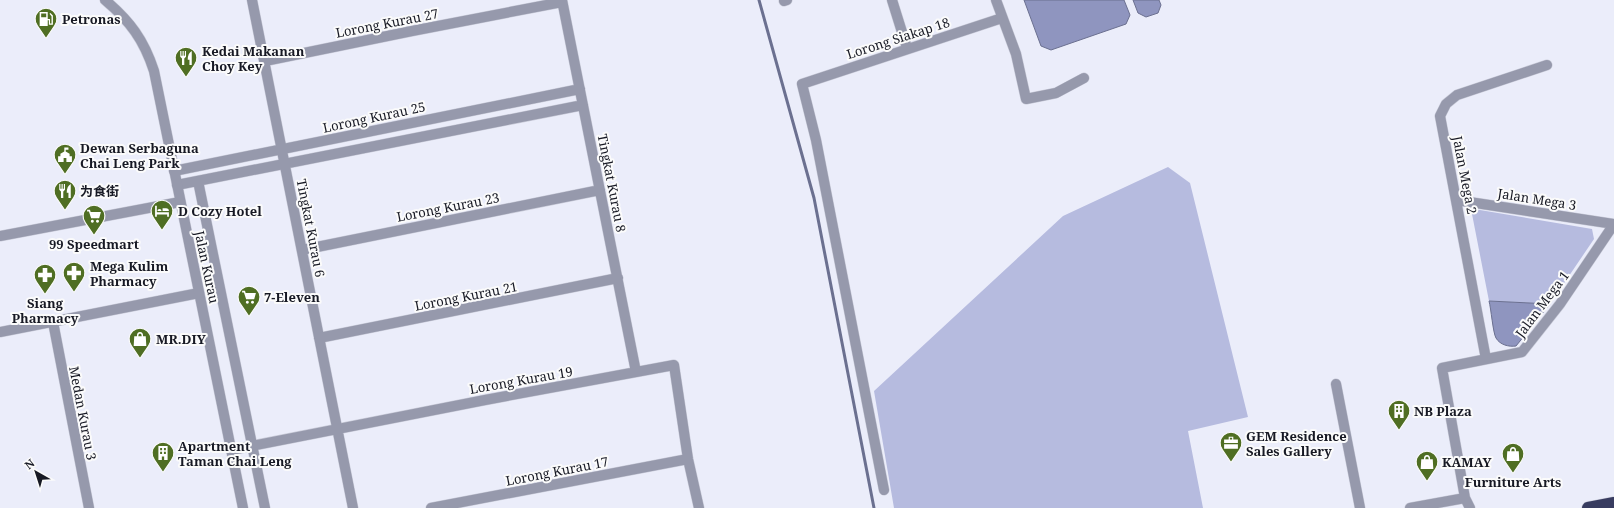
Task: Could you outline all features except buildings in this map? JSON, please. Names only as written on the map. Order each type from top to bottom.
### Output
[{"type":"highway","points":[[1588,508],[1614,503]]},
{"type":"street","name":"Jalan Kurau","points":[[105,0],[129,23],[139,36],[149,54],[154,71],[243,508]]},
{"type":"street","name":"Tingkat Kurau 6","points":[[252,0],[353,508]]},
{"type":"street","points":[[892,0],[907,48]]},
{"type":"street","points":[[996,0],[1016,54],[1026,98],[1056,93],[1084,78]]},
{"type":"street","name":"Lorong Kurau 27","points":[[265,61],[562,1]]},
{"type":"street","name":"Tingkat Kurau 8","points":[[562,1],[636,372]]},
{"type":"street","name":"Lorong Siakap 18","points":[[884,490],[816,140],[802,84],[907,48],[1002,18]]},
{"type":"street","name":"Jalan Mega 2","points":[[1486,359],[1440,116],[1446,104],[1457,95],[1547,65]]},
{"type":"street","name":"Lorong Kurau 25","points":[[174,171],[580,89]]},
{"type":"street","points":[[177,185],[583,105]]},
{"type":"street","name":"Jalan Kurau","points":[[198,181],[265,508]]},
{"type":"street","name":"Lorong Kurau 23","points":[[302,250],[600,190]]},
{"type":"street","name":"Jalan Mega 3","points":[[1456,200],[1614,224]]},
{"type":"street","points":[[0,236],[180,202]]},
{"type":"street","name":"Jalan Mega 1","points":[[1465,498],[1442,368],[1522,352],[1560,304],[1614,224]]},
{"type":"street","name":"Lorong Kurau 21","points":[[319,338],[618,278]]},
{"type":"street","points":[[0,332],[199,293]]},
{"type":"street","name":"Medan Kurau 3","points":[[53,322],[88,508]]},
{"type":"street","name":"Lorong Kurau 19","points":[[231,450],[337,428],[674,365],[688,459],[699,508]]},
{"type":"street","points":[[1336,384],[1360,508]]},
{"type":"street","name":"Lorong Kurau 17","points":[[431,508],[688,459]]},
{"type":"street","points":[[1410,508],[1465,498]]},
{"type":"street","points":[[1464,508],[1465,498]]},
{"type":"street","points":[[1465,498],[1470,508]]},
{"type":"shaded area","points":[[1024,0],[1124,0],[1130,15],[1126,24],[1051,50],[1041,46]]},
{"type":"shaded area","points":[[1133,0],[1159,0],[1161,5],[1158,13],[1146,17],[1138,13]]},
{"type":"shaded area","points":[[1168,167],[1190,183],[1248,417],[1188,431],[1203,508],[894,508],[874,391],[1063,216]]},
{"type":"shaded area","points":[[1474,209],[1592,229],[1594,239],[1550,304],[1489,301],[1472,214]]},
{"type":"shaded area","points":[[1489,301],[1550,304],[1516,346],[1510,346],[1502,344],[1496,338]]},
{"type":"waterway","points":[[759,0],[814,198],[874,508]]},
{"type":"place","name":"Petronas","points":[[46,38]]},
{"type":"place","name":"Kedai Makanan Choy Key","points":[[186,78]]},
{"type":"place","name":"Dewan Serbaguna Chai Leng Park","points":[[65,174]]},
{"type":"place","name":"为食街","points":[[65,210]]},
{"type":"place","name":"D Cozy Hotel","points":[[162,230]]},
{"type":"place","name":"99 Speedmart","points":[[94,236]]},
{"type":"place","name":"Mega Kulim Pharmacy","points":[[74,292]]},
{"type":"place","name":"Siang Pharmacy","points":[[45,294]]},
{"type":"place","name":"7-Eleven","points":[[249,316]]},
{"type":"place","name":"MR.DIY","points":[[140,358]]},
{"type":"place","name":"NB Plaza","points":[[1399,430]]},
{"type":"place","name":"GEM Residence Sales Gallery","points":[[1231,462]]},
{"type":"place","name":"Apartment Taman Chai Leng","points":[[163,472]]},
{"type":"place","name":"Furniture Arts","points":[[1513,474]]},
{"type":"place","name":"KAMAY","points":[[1427,482]]}]
